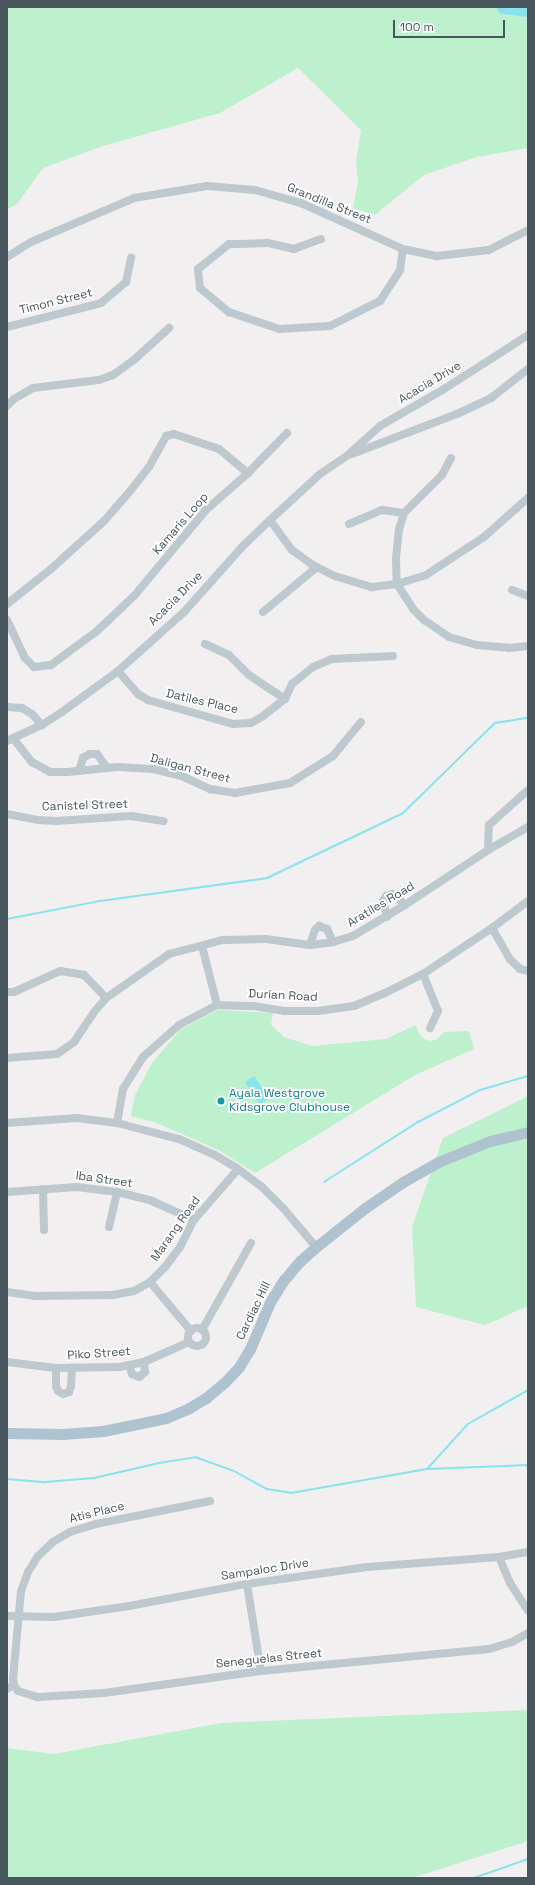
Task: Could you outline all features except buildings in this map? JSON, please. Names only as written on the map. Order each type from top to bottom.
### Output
[{"type":"main road","name":"Cardiac Hill","points":[[7,1433],[63,1434],[103,1431],[166,1418],[189,1408],[207,1397],[225,1382],[239,1367],[250,1349],[270,1302],[284,1280],[300,1260],[365,1208],[403,1182],[438,1162],[490,1141],[528,1132]]},
{"type":"street","name":"Grandilla Street","points":[[7,256],[31,242],[134,198],[207,186],[255,190],[301,203],[403,249],[437,256],[489,250],[528,230]]},
{"type":"street","points":[[321,239],[294,249],[267,243],[229,244],[198,269],[200,288],[229,312],[279,329],[330,326],[380,302],[400,270],[403,249]]},
{"type":"street","name":"Timon Street","points":[[7,326],[101,303],[126,282],[131,258]]},
{"type":"street","points":[[7,406],[14,399],[33,388],[99,380],[113,375],[136,358],[169,328]]},
{"type":"street","name":"Acacia Drive","points":[[10,740],[42,725],[118,671],[184,612],[241,548],[270,520],[320,474],[348,455],[380,426],[444,389],[528,335]]},
{"type":"street","name":"Acacia Drive","points":[[348,455],[457,414],[491,398],[528,369]]},
{"type":"street","points":[[7,604],[51,569],[105,520],[149,467],[166,436],[174,434],[218,449],[248,473],[287,433]]},
{"type":"street","points":[[451,458],[442,474],[404,514],[399,530],[396,560],[397,584],[413,609],[424,620],[449,637],[477,645],[509,648],[528,646]]},
{"type":"street","name":"Kamaris Loop","points":[[7,620],[25,658],[34,667],[51,665],[97,631],[134,596],[206,510],[248,473]]},
{"type":"street","points":[[270,520],[292,550],[317,567],[335,576],[372,587],[397,584],[426,575],[484,537],[528,498]]},
{"type":"street","points":[[349,524],[382,510],[404,514]]},
{"type":"street","points":[[262,612],[317,567]]},
{"type":"street","points":[[512,590],[528,596]]},
{"type":"street","points":[[205,644],[229,655],[249,675],[285,699]]},
{"type":"street","name":"Datiles Place","points":[[118,671],[138,694],[148,700],[163,706],[194,712],[234,724],[251,723],[263,716],[285,699],[292,684],[313,667],[332,659],[393,656]]},
{"type":"street","points":[[7,707],[22,708],[32,714],[42,725]]},
{"type":"street","name":"Daligan Street","points":[[10,740],[32,762],[50,772],[108,768],[153,769],[184,777],[210,789],[235,793],[264,789],[290,783],[333,756],[361,722]]},
{"type":"street","points":[[79,771],[83,758],[90,754],[97,754],[108,768]]},
{"type":"street","points":[[488,850],[489,824],[528,790]]},
{"type":"street","name":"Canistel Street","points":[[7,814],[38,820],[56,821],[131,816],[164,821]]},
{"type":"street","name":"Aratiles Road","points":[[7,1058],[57,1054],[74,1042],[94,1012],[106,998],[169,954],[222,940],[266,939],[310,945],[333,942],[353,936],[405,905],[488,850],[528,827]]},
{"type":"street","points":[[386,917],[383,901],[386,896],[392,894],[398,897],[405,905]]},
{"type":"street","name":"Durian Road","points":[[117,1123],[123,1089],[143,1057],[179,1025],[217,1005],[253,1006],[284,1011],[318,1011],[354,1006],[385,994],[423,974],[492,928],[528,901]]},
{"type":"street","points":[[310,945],[315,930],[321,926],[327,929],[333,942]]},
{"type":"street","points":[[492,928],[510,960],[520,969],[528,971]]},
{"type":"street","points":[[202,946],[217,1005]]},
{"type":"street","points":[[7,992],[14,992],[60,972],[84,975],[106,998]]},
{"type":"street","points":[[423,974],[438,1011],[430,1028]]},
{"type":"street","points":[[7,1123],[77,1118],[117,1123],[179,1139],[215,1155],[238,1169],[262,1187],[283,1208],[316,1247]]},
{"type":"street","name":"Marang Road","points":[[7,1292],[35,1296],[113,1295],[134,1290],[150,1282],[166,1267],[180,1247],[194,1220],[238,1169]]},
{"type":"street","name":"Iba Street","points":[[7,1192],[77,1187],[117,1192],[152,1201],[194,1220]]},
{"type":"street","points":[[43,1189],[44,1230]]},
{"type":"street","points":[[109,1227],[117,1192]]},
{"type":"street","points":[[202,1330],[251,1243]]},
{"type":"street","points":[[150,1282],[191,1331]]},
{"type":"street","points":[[196,1328],[202,1330],[206,1335],[203,1344],[194,1346],[189,1342],[188,1337],[191,1331],[196,1328]]},
{"type":"street","name":"Piko Street","points":[[7,1362],[72,1369],[129,1365],[144,1362],[189,1342]]},
{"type":"street","points":[[129,1365],[132,1374],[139,1377],[145,1372],[144,1362]]},
{"type":"street","points":[[56,1368],[56,1386],[58,1391],[63,1394],[69,1392],[71,1386],[72,1369]]},
{"type":"street","name":"Atis Place","points":[[11,1687],[21,1591],[28,1572],[38,1556],[70,1532],[96,1524],[210,1500]]},
{"type":"street","name":"Sampaloc Drive","points":[[7,1616],[54,1617],[247,1584],[367,1567],[499,1557],[528,1552]]},
{"type":"street","points":[[499,1557],[510,1583],[528,1611]]},
{"type":"street","points":[[247,1584],[261,1671]]},
{"type":"street","name":"Seneguelas Street","points":[[11,1687],[24,1694],[38,1697],[104,1692],[261,1671],[489,1649],[512,1642],[528,1633]]},
{"type":"green space","points":[[7,7],[528,7],[528,148],[477,157],[424,175],[375,215],[353,208],[358,182],[356,162],[361,130],[298,68],[220,113],[103,146],[43,168],[17,204],[7,209]]},
{"type":"green space","points":[[218,1010],[273,1013],[271,1025],[284,1037],[312,1046],[386,1039],[415,1025],[420,1035],[426,1040],[432,1041],[437,1039],[444,1032],[469,1031],[474,1049],[415,1075],[255,1173],[220,1151],[154,1122],[131,1116],[135,1095],[152,1063],[180,1030]]},
{"type":"green space","points":[[528,1096],[528,1306],[485,1325],[416,1307],[412,1227],[443,1138]]},
{"type":"green space","points":[[528,1710],[528,1841],[412,1878],[7,1878],[7,1748],[54,1754],[221,1723]]},
{"type":"water","points":[[254,1076],[269,1098],[260,1105],[245,1082]]},
{"type":"waterway","points":[[503,7],[528,10]]},
{"type":"waterway","points":[[7,919],[100,901],[267,878],[403,813],[495,723],[528,718]]},
{"type":"waterway","points":[[324,1182],[418,1122],[480,1090],[528,1076]]},
{"type":"waterway","points":[[427,1469],[468,1424],[528,1390]]},
{"type":"waterway","points":[[7,1479],[45,1482],[94,1478],[159,1463],[195,1457],[234,1471],[267,1489],[291,1493],[427,1469],[528,1465]]},
{"type":"waterway","points":[[474,1878],[528,1859]]},
{"type":"place","name":"Ayala Westgrove Kidsgrove Clubhouse","points":[[221,1101]]}]
